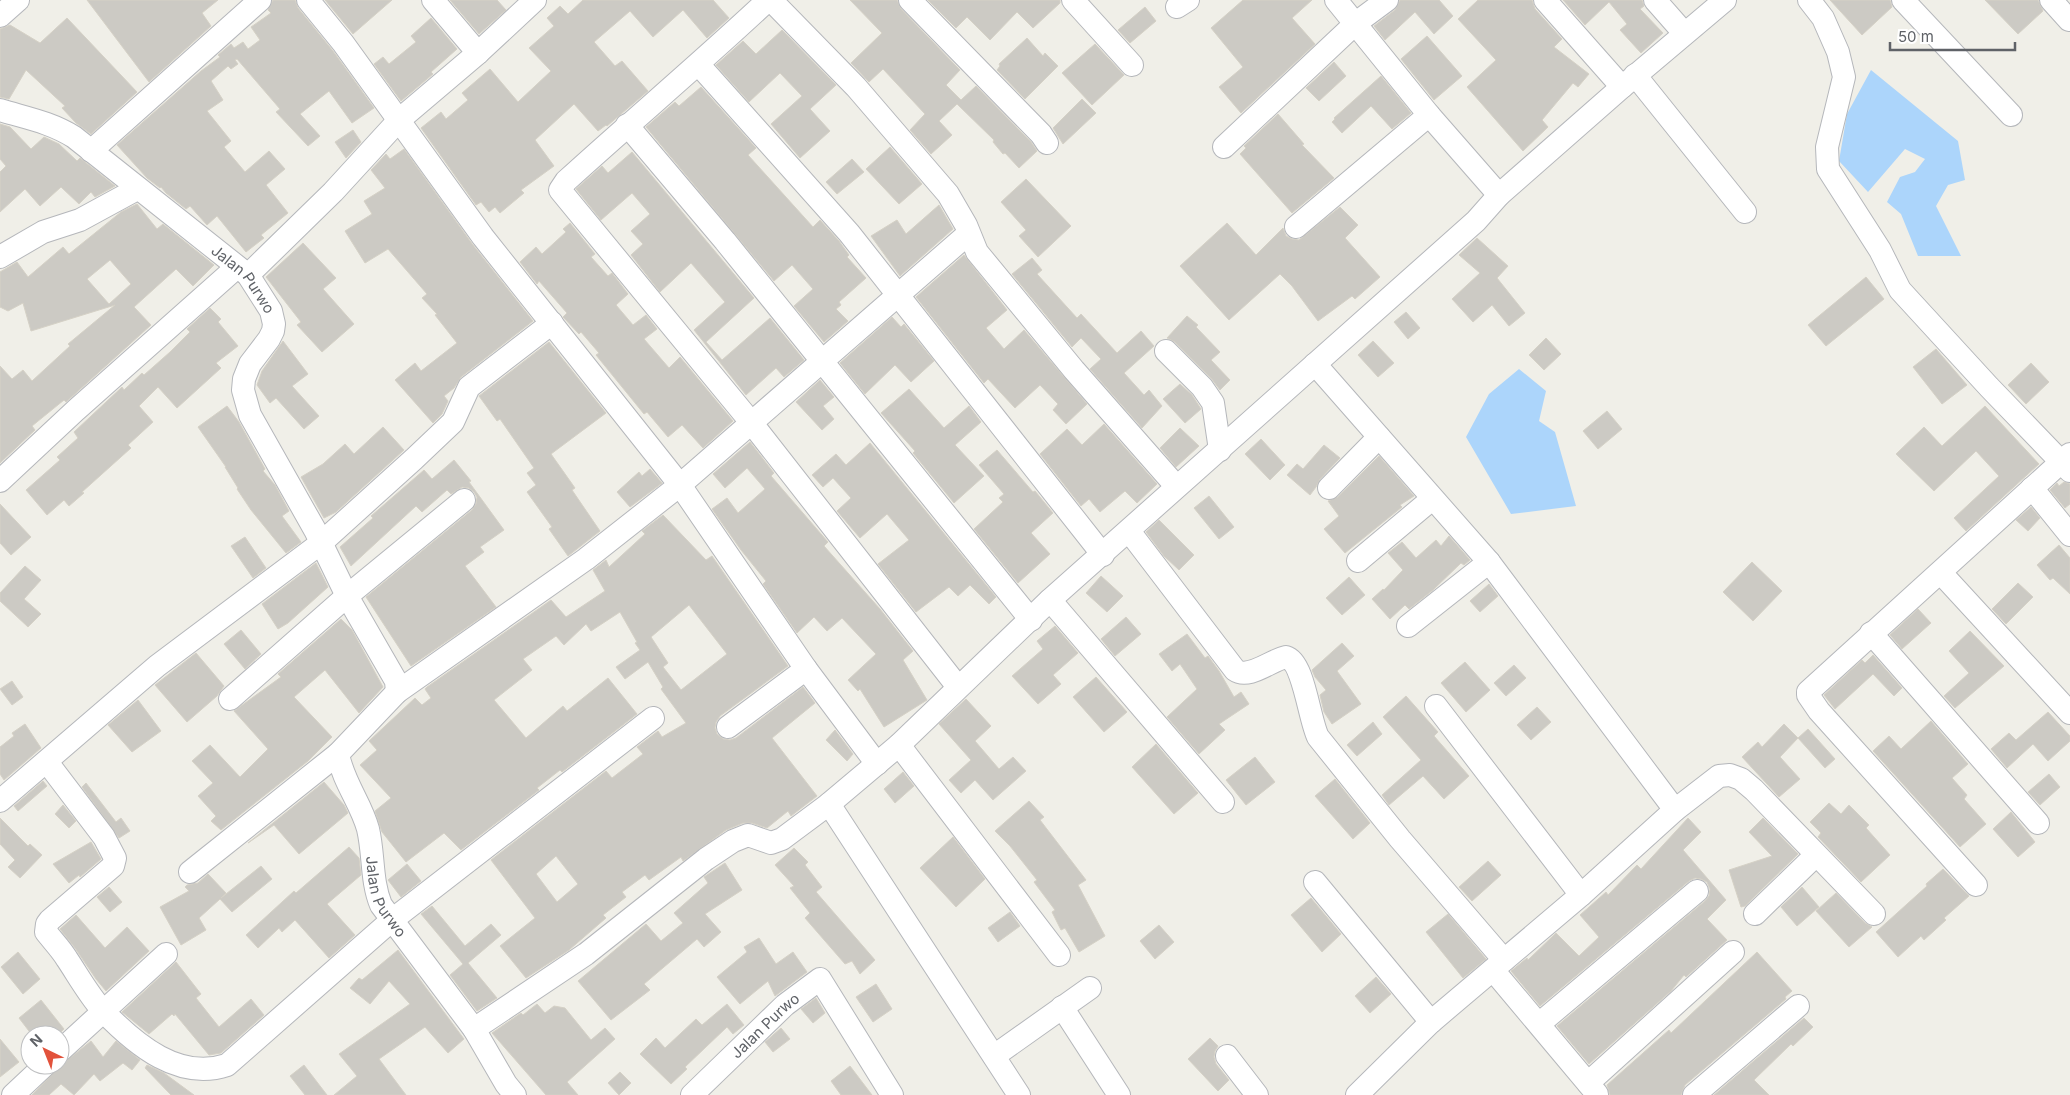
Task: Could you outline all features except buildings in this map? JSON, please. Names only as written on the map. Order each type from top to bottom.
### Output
[{"type":"street","points":[[0,16],[18,0]]},
{"type":"street","points":[[91,151],[260,0]]},
{"type":"street","points":[[308,0],[343,43],[483,237],[680,484],[806,670],[876,764]]},
{"type":"street","points":[[433,0],[478,52]]},
{"type":"street","points":[[0,481],[76,410],[333,192],[399,120],[535,0]]},
{"type":"street","points":[[958,687],[750,421],[560,190],[566,180],[770,0],[856,87],[948,194],[966,225],[968,234],[977,252],[1056,348],[1176,486]]},
{"type":"street","points":[[910,0],[1041,134],[1047,144]]},
{"type":"street","points":[[1073,0],[1132,65]]},
{"type":"street","points":[[1336,0],[1429,115],[1499,195]]},
{"type":"street","points":[[1224,147],[1356,23],[1387,0]]},
{"type":"street","points":[[1545,0],[1628,81],[1745,212]]},
{"type":"street","points":[[1655,0],[1684,33]]},
{"type":"street","points":[[474,1030],[586,954],[706,859],[733,841],[748,835],[771,843],[782,839],[829,804],[899,745],[1050,600],[1103,555],[1176,486],[1220,450],[1476,221],[1499,195],[1628,81],[1725,0]]},
{"type":"street","points":[[1809,0],[1824,18],[1838,52],[1844,77],[1827,147],[1828,169],[1880,250],[1900,290],[1989,387],[2067,462],[2032,488],[1941,573],[1871,633],[1808,692],[1808,695],[1976,885]]},
{"type":"street","points":[[1903,0],[2011,116]]},
{"type":"street","points":[[2051,0],[2069,20]]},
{"type":"street","points":[[698,65],[843,227],[1103,555]]},
{"type":"street","name":"Jalan Purwo","points":[[0,110],[32,118],[63,130],[242,271],[271,311],[274,327],[269,339],[250,364],[244,379],[244,390],[250,415],[321,543],[347,596],[396,681],[397,692]]},
{"type":"street","points":[[1296,227],[1429,115]]},
{"type":"street","points":[[627,125],[725,241],[1030,620]]},
{"type":"street","points":[[0,257],[42,232],[80,220],[137,189]]},
{"type":"street","points":[[190,872],[338,754],[397,692],[580,563],[680,484],[750,421],[897,297],[968,234]]},
{"type":"street","points":[[0,800],[47,762],[157,666],[321,543],[453,422],[469,387],[552,323]]},
{"type":"street","points":[[1166,351],[1202,387],[1213,403],[1220,450]]},
{"type":"street","points":[[1315,364],[1489,562],[1675,810]]},
{"type":"street","points":[[1329,488],[1379,437]]},
{"type":"street","points":[[2032,488],[2070,535]]},
{"type":"street","points":[[1358,562],[1432,499]]},
{"type":"street","points":[[230,699],[347,596],[464,500]]},
{"type":"street","points":[[1129,531],[1231,666],[1238,672],[1248,672],[1286,657],[1293,661],[1299,671],[1312,727],[1318,738],[1499,965],[1539,1024],[1593,1089],[1733,952]]},
{"type":"street","points":[[1408,626],[1489,562]]},
{"type":"street","points":[[1941,573],[2070,713]]},
{"type":"street","points":[[1050,600],[1223,802]]},
{"type":"street","points":[[1871,633],[2038,823]]},
{"type":"street","points":[[728,727],[806,670]]},
{"type":"street","points":[[1436,706],[1581,895]]},
{"type":"street","points":[[47,762],[104,837],[114,854],[113,866],[50,920],[46,932],[104,1012],[158,1057],[187,1068],[213,1069],[227,1065],[392,920],[653,718]]},
{"type":"street","points":[[899,745],[1059,955]]},
{"type":"street","name":"Jalan Purwo","points":[[338,754],[341,770],[356,797],[367,827],[373,858],[376,893],[381,905],[474,1030],[505,1091]]},
{"type":"street","points":[[1360,1094],[1431,1022],[1581,895],[1675,810],[1719,776],[1730,775],[1741,779],[1754,790],[1874,914]]},
{"type":"street","points":[[829,804],[1018,1095]]},
{"type":"street","points":[[1755,914],[1816,855]]},
{"type":"street","points":[[1315,882],[1431,1022]]},
{"type":"street","points":[[1539,1024],[1698,891]]},
{"type":"street","points":[[70,1042],[166,954]]},
{"type":"street","name":"Jalan Purwo","points":[[692,1095],[785,1005],[820,979],[894,1095]]},
{"type":"street","points":[[994,1056],[1090,988]]},
{"type":"street","points":[[1694,1095],[1798,1006]]},
{"type":"street","points":[[1062,1007],[1119,1095]]},
{"type":"street","points":[[1226,1056],[1257,1095]]},
{"type":"street","points":[[13,1095],[34,1075]]},
{"type":"water","points":[[1871,70],[1958,141],[1965,180],[1948,185],[1936,206],[1961,256],[1918,256],[1901,214],[1887,202],[1900,177],[1915,172],[1925,159],[1905,149],[1868,192],[1839,161],[1847,114]]},
{"type":"water","points":[[1519,369],[1546,391],[1539,421],[1555,432],[1576,506],[1511,514],[1466,437],[1489,394]]}]
